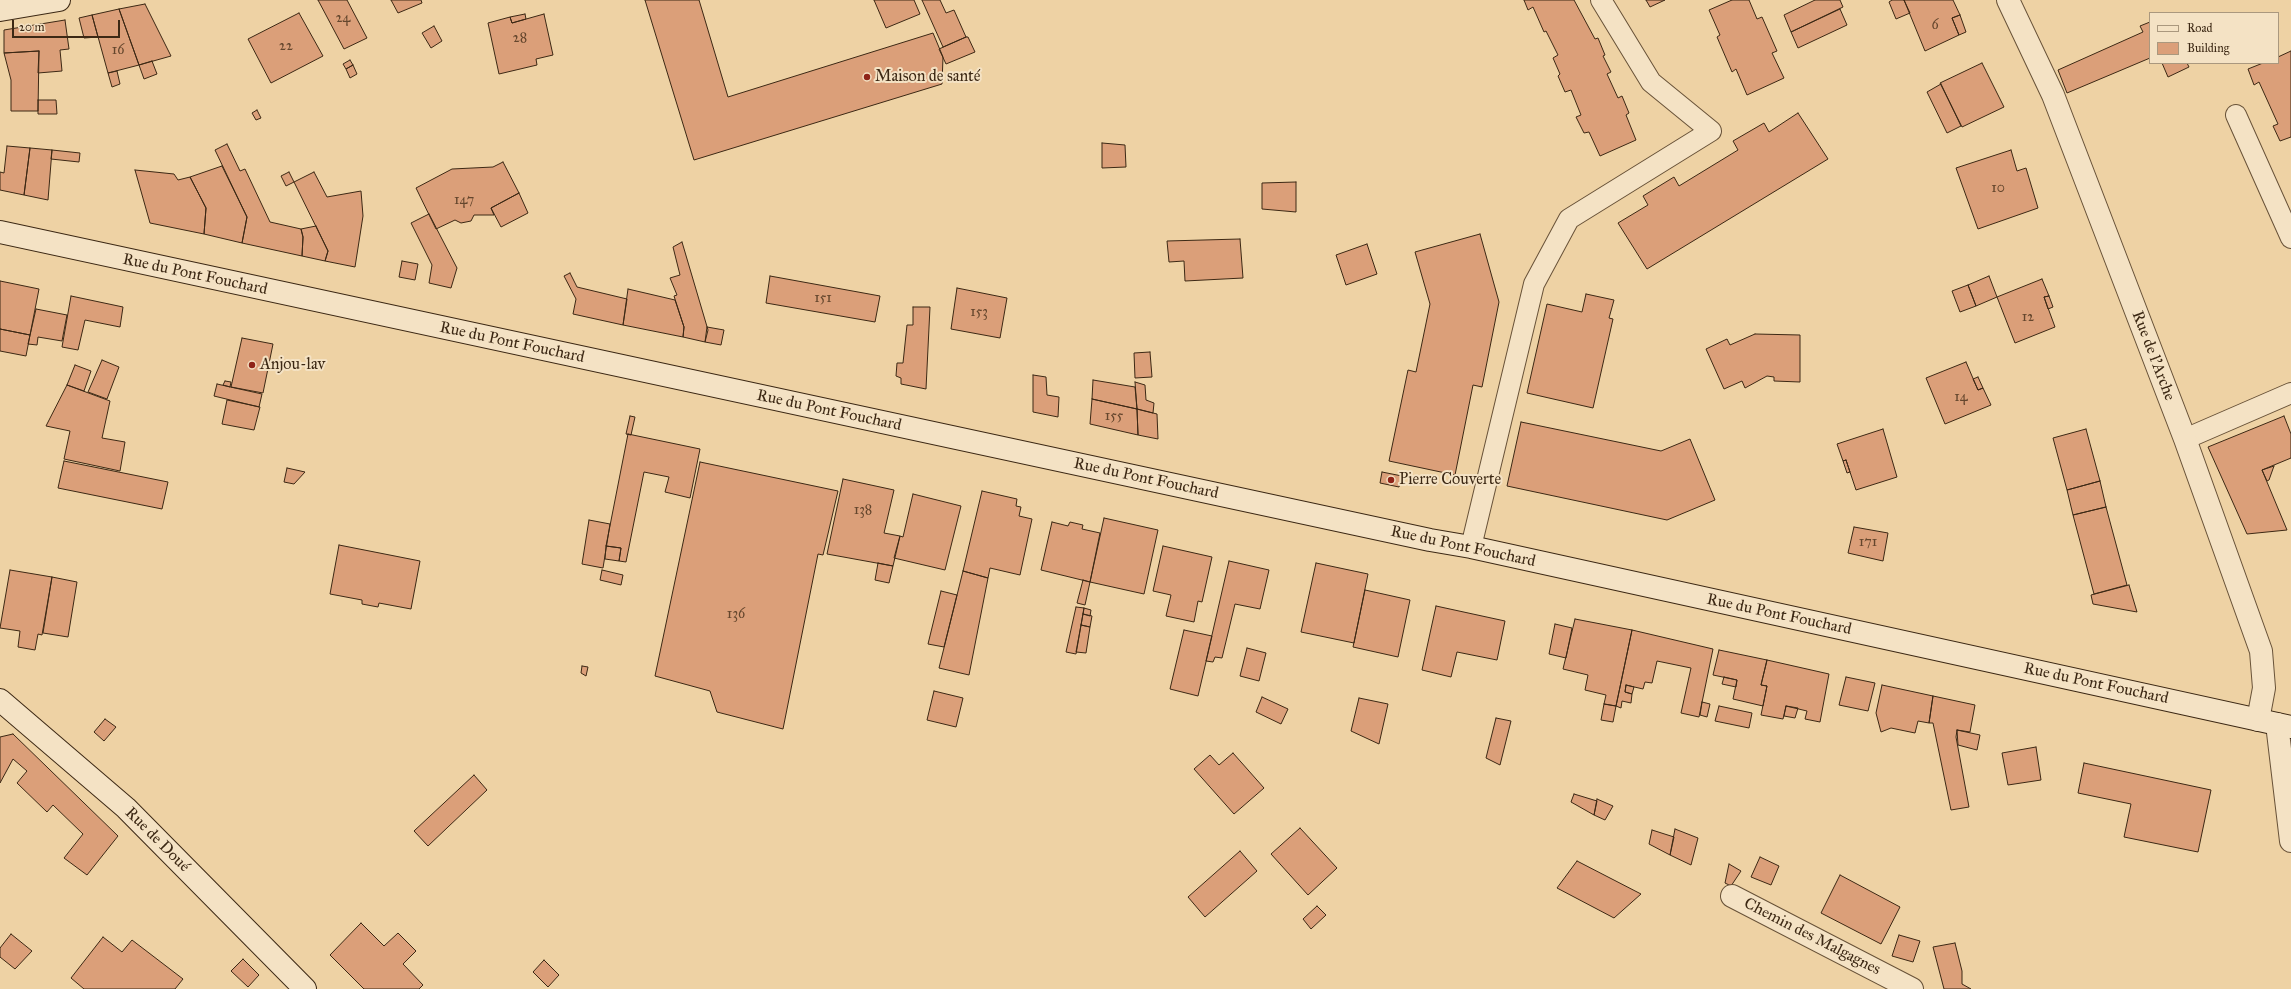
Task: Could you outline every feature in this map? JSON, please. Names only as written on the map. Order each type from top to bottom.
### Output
[{"type":"main road","points":[[0,10],[59,0]]},
{"type":"main road","name":"Rue de l'Arche","points":[[2008,0],[2053,95],[2185,439],[2261,651],[2264,688],[2276,724],[2291,841]]},
{"type":"main road","name":"Rue du Pont Fouchard","points":[[0,232],[1422,539],[1470,547],[2276,724]]},
{"type":"main road","name":"Rue de Doué","points":[[0,700],[126,808],[305,989]]},
{"type":"main road","name":"Chemin des Malgagnes","points":[[1732,896],[1912,989]]},
{"type":"lane","points":[[1470,547],[1534,284],[1569,219],[1711,130],[1651,82],[1601,0]]},
{"type":"lane","points":[[2236,115],[2291,238]]},
{"type":"lane","points":[[2185,439],[2291,393]]},
{"type":"building","points":[[318,0],[347,0],[367,38],[344,49]]},
{"type":"building","points":[[391,0],[421,0],[422,3],[398,13]]},
{"type":"building","name":"Maison de santé","points":[[645,0],[699,0],[728,97],[933,33],[943,57],[942,84],[694,160]]},
{"type":"building","points":[[874,0],[914,0],[920,14],[886,28]]},
{"type":"building","points":[[922,0],[940,0],[946,13],[954,10],[966,37],[943,47]]},
{"type":"building","points":[[1524,0],[1574,0],[1595,39],[1598,38],[1605,55],[1603,56],[1611,72],[1607,74],[1618,98],[1622,96],[1629,113],[1626,115],[1636,140],[1600,156],[1589,132],[1584,133],[1576,117],[1581,115],[1571,90],[1565,92],[1558,76],[1560,74],[1553,58],[1558,55],[1546,31],[1544,32],[1533,7],[1528,10]]},
{"type":"building","points":[[1646,0],[1665,0],[1650,7]]},
{"type":"building","points":[[1732,0],[1749,0],[1757,19],[1762,17],[1777,51],[1772,53],[1784,78],[1747,95],[1736,69],[1732,72],[1717,37],[1720,35],[1709,10]]},
{"type":"building","points":[[1815,0],[1840,0],[1843,7],[1791,32],[1784,15]]},
{"type":"building","points":[[1892,0],[1904,0],[1910,13],[1896,19],[1889,2]]},
{"type":"building","points":[[1904,0],[1953,0],[1960,15],[1952,18],[1959,35],[1925,51]]},
{"type":"building","points":[[145,4],[171,56],[139,65],[119,9]]},
{"type":"building","points":[[119,9],[139,65],[108,73],[92,15]]},
{"type":"building","points":[[1840,9],[1847,25],[1798,48],[1791,32]]},
{"type":"building","points":[[299,13],[323,56],[271,83],[248,39]]},
{"type":"building","points":[[525,14],[526,19],[512,23],[510,17]]},
{"type":"building","points":[[544,14],[553,55],[536,59],[537,65],[499,74],[488,23],[510,17],[512,23]]},
{"type":"building","points":[[92,15],[98,37],[84,38],[79,18]]},
{"type":"building","points":[[1960,15],[1966,32],[1959,35],[1952,18]]},
{"type":"building","points":[[65,20],[69,49],[60,50],[62,71],[38,73],[39,51],[4,53],[4,30]]},
{"type":"building","points":[[2149,22],[2149,58],[2067,93],[2058,70],[2143,32],[2140,26]]},
{"type":"building","points":[[434,26],[442,41],[431,48],[422,33]]},
{"type":"building","points":[[968,37],[975,52],[946,64],[939,49]]},
{"type":"building","points":[[39,51],[38,111],[11,111],[11,80],[4,53]]},
{"type":"building","points":[[2291,51],[2291,137],[2280,141],[2273,126],[2278,124],[2259,82],[2254,85],[2248,69],[2260,64],[2279,64],[2279,57]]},
{"type":"building","points":[[350,60],[353,65],[346,69],[343,64]]},
{"type":"building","points":[[152,61],[157,74],[144,79],[139,65]]},
{"type":"building","points":[[1982,63],[2004,107],[1962,127],[1940,83]]},
{"type":"building","points":[[2162,64],[2188,64],[2189,67],[2168,77]]},
{"type":"building","points":[[353,65],[357,74],[350,78],[346,69]]},
{"type":"building","points":[[117,71],[120,84],[112,87],[108,73]]},
{"type":"building","points":[[1941,84],[1961,126],[1947,133],[1927,92]]},
{"type":"building","points":[[38,100],[56,100],[57,114],[38,114]]},
{"type":"building","points":[[257,110],[261,118],[256,120],[252,113]]},
{"type":"building","points":[[1798,113],[1828,159],[1647,269],[1618,223],[1648,205],[1643,196],[1674,177],[1679,186],[1738,150],[1733,141],[1764,123],[1769,132]]},
{"type":"building","points":[[1102,143],[1125,145],[1126,167],[1102,168]]},
{"type":"building","points":[[227,144],[240,171],[245,169],[270,222],[301,229],[303,237],[302,256],[242,243],[247,217],[215,150]]},
{"type":"building","points":[[7,146],[30,148],[24,195],[0,190],[0,172],[4,173]]},
{"type":"building","points":[[30,148],[52,150],[48,200],[24,195]]},
{"type":"building","points":[[52,150],[80,153],[79,162],[51,159]]},
{"type":"building","points":[[2011,150],[2017,171],[2026,168],[2038,208],[1978,229],[1956,168]]},
{"type":"building","points":[[503,162],[519,193],[491,208],[494,215],[474,215],[471,221],[461,223],[455,220],[436,229],[416,188],[452,169],[493,167]]},
{"type":"building","points":[[222,166],[247,217],[242,243],[204,234],[206,208],[190,177]]},
{"type":"building","points":[[135,170],[174,174],[178,180],[190,177],[206,208],[204,234],[150,223]]},
{"type":"building","points":[[289,172],[294,182],[286,186],[281,176]]},
{"type":"building","points":[[314,172],[327,197],[361,191],[363,216],[355,267],[325,261],[328,251],[294,182]]},
{"type":"building","points":[[1296,182],[1296,212],[1262,209],[1262,183]]},
{"type":"building","points":[[519,193],[528,213],[501,227],[491,208]]},
{"type":"building","points":[[429,214],[457,268],[451,288],[429,283],[432,265],[411,223]]},
{"type":"building","points":[[316,226],[328,251],[325,261],[302,256],[303,237],[301,229]]},
{"type":"building","points":[[1480,234],[1499,302],[1482,387],[1473,385],[1455,475],[1389,461],[1408,370],[1416,372],[1430,304],[1415,252]]},
{"type":"building","points":[[1240,239],[1243,278],[1185,281],[1184,261],[1169,262],[1167,241]]},
{"type":"building","points":[[682,242],[708,330],[705,342],[683,337],[684,327],[674,296],[677,295],[670,278],[680,275],[673,247]]},
{"type":"building","points":[[1367,244],[1377,274],[1346,285],[1336,255]]},
{"type":"building","points":[[402,261],[418,264],[415,280],[399,277]]},
{"type":"building","points":[[570,273],[577,287],[627,299],[623,325],[573,314],[576,299],[564,276]]},
{"type":"building","points":[[770,276],[880,296],[875,322],[766,303]]},
{"type":"building","points":[[1989,276],[1997,297],[1976,306],[1968,285]]},
{"type":"building","points":[[2042,279],[2049,296],[2044,297],[2055,327],[2015,343],[1997,297]]},
{"type":"building","points":[[0,281],[39,289],[30,335],[0,329]]},
{"type":"building","points":[[1968,285],[1976,306],[1960,312],[1952,291]]},
{"type":"building","points":[[957,288],[1007,298],[1000,338],[951,329]]},
{"type":"building","points":[[628,289],[675,300],[684,327],[683,337],[623,325]]},
{"type":"building","points":[[1586,294],[1614,300],[1609,318],[1613,319],[1593,408],[1527,393],[1547,304],[1582,312]]},
{"type":"building","points":[[71,296],[123,307],[120,327],[85,320],[78,350],[62,347]]},
{"type":"building","points":[[2049,296],[2053,307],[2048,309],[2044,297]]},
{"type":"building","points":[[913,307],[930,307],[926,389],[901,384],[901,378],[896,376],[897,363],[903,363],[907,325],[913,325]]},
{"type":"building","points":[[36,309],[67,315],[62,341],[38,337],[37,345],[28,344]]},
{"type":"building","points":[[707,327],[724,330],[721,345],[705,342]]},
{"type":"building","points":[[0,329],[30,335],[26,356],[0,351]]},
{"type":"building","points":[[1755,334],[1800,335],[1800,382],[1774,381],[1774,377],[1767,376],[1745,388],[1742,381],[1724,389],[1706,349],[1727,339],[1730,345]]},
{"type":"building","name":"Anjou-lav","points":[[242,338],[273,344],[263,393],[231,387]]},
{"type":"building","points":[[1150,352],[1152,377],[1135,378],[1134,353]]},
{"type":"building","points":[[102,360],[119,367],[107,399],[88,392]]},
{"type":"building","points":[[1966,362],[1978,390],[1983,388],[1991,405],[1945,424],[1926,378]]},
{"type":"building","points":[[75,365],[91,371],[84,391],[67,385]]},
{"type":"building","points":[[1033,375],[1046,377],[1047,395],[1059,397],[1058,417],[1033,412]]},
{"type":"building","points":[[1978,377],[1983,388],[1978,390],[1973,379]]},
{"type":"building","points":[[1093,380],[1135,387],[1137,409],[1092,399]]},
{"type":"building","points":[[225,381],[231,382],[230,387],[223,385]]},
{"type":"building","points":[[1135,382],[1145,385],[1146,400],[1154,403],[1153,413],[1137,409]]},
{"type":"building","name":"Anjou-lav","points":[[217,384],[262,394],[259,407],[214,396]]},
{"type":"building","points":[[67,385],[110,401],[102,438],[125,442],[120,471],[64,459],[70,431],[46,426]]},
{"type":"building","points":[[1092,399],[1137,409],[1138,435],[1090,424]]},
{"type":"building","name":"Anjou-lav","points":[[227,400],[260,407],[254,430],[222,424]]},
{"type":"building","points":[[1137,409],[1157,414],[1158,439],[1138,435]]},
{"type":"building","points":[[630,416],[635,417],[631,435],[626,434]]},
{"type":"building","points":[[2284,416],[2291,434],[2291,458],[2262,470],[2287,530],[2247,534],[2208,447]]},
{"type":"building","points":[[1521,422],[1661,451],[1690,439],[1715,500],[1667,520],[1507,486]]},
{"type":"building","points":[[1883,429],[1897,477],[1856,490],[1846,460],[1843,461],[1837,444]]},
{"type":"building","points":[[2086,429],[2100,481],[2067,490],[2053,438]]},
{"type":"building","points":[[628,434],[700,449],[690,498],[665,492],[669,477],[644,472],[626,562],[619,561],[621,548],[606,546]]},
{"type":"building","points":[[1846,460],[1850,472],[1847,473],[1843,461]]},
{"type":"building","points":[[64,461],[168,482],[162,509],[58,488]]},
{"type":"building","points":[[700,462],[838,491],[823,555],[818,554],[783,729],[717,712],[710,691],[655,676]]},
{"type":"building","points":[[2274,466],[2269,480],[2267,481],[2262,470]]},
{"type":"building","points":[[287,468],[305,472],[294,484],[284,482]]},
{"type":"building","name":"Pierre Couverte","points":[[1382,472],[1402,476],[1399,487],[1380,483]]},
{"type":"building","points":[[843,479],[894,490],[884,533],[900,536],[893,566],[827,554]]},
{"type":"building","points":[[2100,481],[2106,507],[2073,515],[2067,490]]},
{"type":"building","points":[[982,491],[1017,499],[1016,506],[1021,507],[1019,516],[1032,519],[1020,575],[990,568],[988,578],[963,571]]},
{"type":"building","points":[[913,494],[961,506],[945,570],[894,558],[900,536],[903,537]]},
{"type":"building","points":[[2106,507],[2127,585],[2094,594],[2073,515]]},
{"type":"building","points":[[1104,518],[1158,530],[1144,594],[1090,582]]},
{"type":"building","points":[[589,520],[610,524],[603,568],[582,564]]},
{"type":"building","points":[[1052,522],[1068,526],[1070,522],[1083,525],[1082,529],[1100,533],[1090,582],[1041,570]]},
{"type":"building","points":[[1854,527],[1888,533],[1883,561],[1848,553]]},
{"type":"building","points":[[339,545],[420,561],[411,609],[379,603],[378,607],[362,604],[362,600],[330,594]]},
{"type":"building","points":[[606,546],[621,548],[619,561],[605,559]]},
{"type":"building","points":[[1163,546],[1212,557],[1202,602],[1198,601],[1194,622],[1166,616],[1171,595],[1153,591]]},
{"type":"building","points":[[1229,561],[1269,570],[1260,609],[1235,604],[1222,658],[1215,657],[1213,662],[1206,661]]},
{"type":"building","points":[[878,563],[893,566],[889,583],[875,580]]},
{"type":"building","points":[[1316,563],[1368,574],[1354,643],[1301,632]]},
{"type":"building","points":[[10,570],[52,577],[42,635],[38,634],[35,650],[18,647],[20,631],[0,628]]},
{"type":"building","points":[[602,570],[623,575],[621,585],[600,580]]},
{"type":"building","points":[[963,571],[988,578],[969,675],[939,668]]},
{"type":"building","points":[[52,577],[77,582],[68,637],[43,633]]},
{"type":"building","points":[[1083,580],[1090,582],[1085,605],[1077,603]]},
{"type":"building","points":[[2129,585],[2137,612],[2093,604],[2091,595]]},
{"type":"building","points":[[1365,590],[1410,600],[1398,657],[1353,647]]},
{"type":"building","points":[[941,591],[957,595],[944,647],[928,644]]},
{"type":"building","points":[[1436,606],[1505,621],[1497,660],[1457,652],[1451,677],[1422,670]]},
{"type":"building","points":[[1076,607],[1084,608],[1076,654],[1066,652]]},
{"type":"building","points":[[1084,608],[1091,610],[1090,616],[1083,614]]},
{"type":"building","points":[[1083,614],[1092,616],[1090,627],[1081,625]]},
{"type":"building","points":[[1575,619],[1632,630],[1616,706],[1604,704],[1606,695],[1585,690],[1588,675],[1563,669]]},
{"type":"building","points":[[1555,624],[1572,628],[1566,658],[1549,654]]},
{"type":"building","points":[[1081,625],[1090,627],[1086,653],[1076,652]]},
{"type":"building","points":[[1184,630],[1212,636],[1198,696],[1170,689]]},
{"type":"building","points":[[1632,630],[1713,649],[1699,717],[1681,713],[1691,668],[1657,661],[1652,683],[1645,682],[1643,689],[1626,685],[1625,692],[1632,694],[1631,703],[1622,701],[1621,708],[1616,706]]},
{"type":"building","points":[[1247,648],[1266,653],[1259,681],[1240,676]]},
{"type":"building","points":[[1719,650],[1767,660],[1761,685],[1767,686],[1763,706],[1733,699],[1737,680],[1713,675]]},
{"type":"building","points":[[1767,660],[1829,674],[1820,722],[1805,719],[1807,711],[1786,706],[1783,719],[1761,715],[1767,686],[1761,685]]},
{"type":"building","points":[[582,666],[588,667],[586,676],[581,673]]},
{"type":"building","points":[[1724,677],[1737,680],[1736,687],[1722,684]]},
{"type":"building","points":[[1846,677],[1875,683],[1868,711],[1839,705]]},
{"type":"building","points":[[1626,685],[1634,687],[1632,694],[1625,692]]},
{"type":"building","points":[[1882,685],[1933,696],[1929,723],[1918,721],[1915,733],[1891,728],[1881,732],[1876,713]]},
{"type":"building","points":[[934,691],[963,698],[956,727],[927,720]]},
{"type":"building","points":[[1933,696],[1975,705],[1970,732],[1957,730],[1956,737],[1969,807],[1951,810],[1933,723],[1929,723]]},
{"type":"building","points":[[1262,697],[1288,709],[1281,724],[1256,712]]},
{"type":"building","points":[[1359,698],[1388,704],[1379,744],[1351,731]]},
{"type":"building","points":[[1702,702],[1710,704],[1707,717],[1700,715]]},
{"type":"building","points":[[1604,704],[1616,706],[1613,722],[1601,720]]},
{"type":"building","points":[[1719,706],[1752,713],[1749,728],[1715,721]]},
{"type":"building","points":[[1786,706],[1798,708],[1795,718],[1784,716]]},
{"type":"building","points":[[1496,718],[1511,721],[1500,765],[1486,758]]},
{"type":"building","points":[[105,719],[116,727],[104,741],[94,732]]},
{"type":"building","points":[[1957,730],[1980,735],[1977,750],[1958,745]]},
{"type":"building","points":[[13,734],[118,836],[87,875],[64,858],[83,834],[53,805],[47,812],[17,783],[27,771],[13,759],[0,783],[0,737]]},
{"type":"building","points":[[2036,747],[2041,780],[2008,785],[2002,753]]},
{"type":"building","points":[[1233,753],[1264,788],[1234,814],[1194,769],[1210,755],[1219,765]]},
{"type":"building","points":[[2084,763],[2211,790],[2198,852],[2124,837],[2131,804],[2078,793]]},
{"type":"building","points":[[474,775],[487,790],[428,846],[414,831]]},
{"type":"building","points":[[1574,794],[1597,801],[1594,815],[1571,802]]},
{"type":"building","points":[[1597,799],[1613,806],[1605,820],[1594,815]]},
{"type":"building","points":[[1300,828],[1337,868],[1308,895],[1271,854]]},
{"type":"building","points":[[1675,829],[1698,838],[1691,865],[1670,855]]},
{"type":"building","points":[[1652,830],[1674,837],[1670,855],[1649,844]]},
{"type":"building","points":[[1240,851],[1257,871],[1205,917],[1188,897]]},
{"type":"building","points":[[1760,857],[1779,866],[1771,885],[1751,877]]},
{"type":"building","points":[[1577,861],[1641,894],[1614,918],[1557,888]]},
{"type":"building","points":[[1729,864],[1741,871],[1731,886],[1725,883]]},
{"type":"building","points":[[1840,875],[1900,907],[1881,944],[1821,913]]},
{"type":"building","points":[[1317,906],[1326,915],[1311,929],[1303,919]]},
{"type":"building","points":[[361,923],[384,946],[398,933],[416,951],[403,964],[423,985],[419,989],[364,989],[330,955]]},
{"type":"building","points":[[11,934],[32,951],[15,969],[0,957],[0,948]]},
{"type":"building","points":[[1899,935],[1920,941],[1913,962],[1892,956]]},
{"type":"building","points":[[103,937],[122,952],[132,940],[183,979],[175,989],[84,989],[71,978]]},
{"type":"building","points":[[1955,943],[1962,971],[1962,984],[1971,989],[1944,989],[1933,947]]},
{"type":"building","points":[[243,959],[259,975],[248,987],[231,971]]},
{"type":"building","points":[[544,960],[559,975],[548,987],[533,972]]},
{"type":"place","name":"Maison de santé","points":[[867,77]]},
{"type":"place","name":"Anjou-lav","points":[[252,365]]},
{"type":"place","name":"Pierre Couverte","points":[[1391,480]]}]
